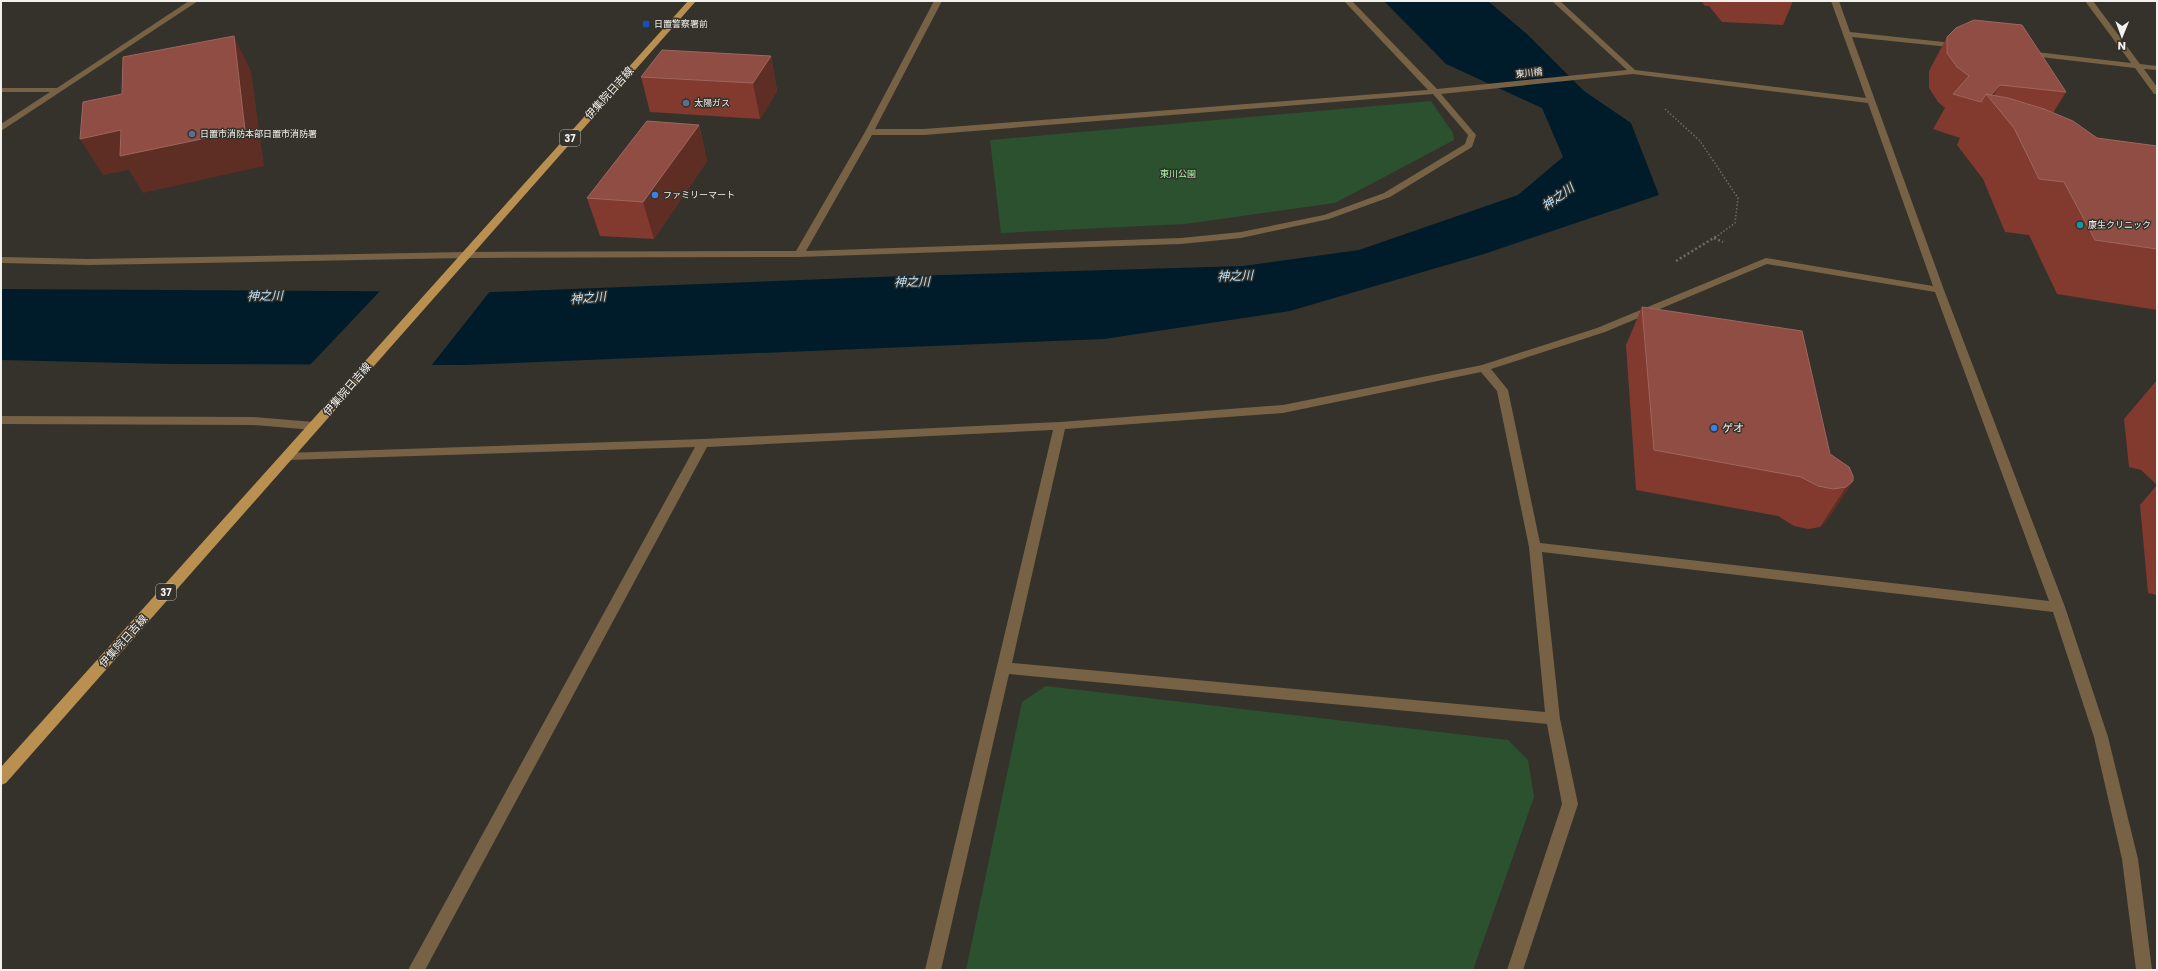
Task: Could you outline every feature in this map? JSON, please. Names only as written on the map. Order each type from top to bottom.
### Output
[{"type":"main road","name":"伊集院日吉線","points":[[1,778],[288,456],[464,255],[692,1]]},
{"type":"street","points":[[1,128],[194,1]]},
{"type":"street","points":[[799,254],[868,132],[938,1]]},
{"type":"street","points":[[1,260],[89,262],[464,255],[799,254],[1182,241],[1240,235],[1326,217],[1387,195],[1469,145],[1472,135],[1435,92],[1348,1]]},
{"type":"street","points":[[1556,1],[1633,72]]},
{"type":"street","points":[[1835,1],[1939,290],[2058,606],[2101,737],[2126,844],[2144,970]]},
{"type":"street","points":[[2089,1],[2157,92]]},
{"type":"street","points":[[1848,34],[1966,47]]},
{"type":"street","points":[[2020,53],[2157,68]]},
{"type":"street","name":"東川橋","points":[[868,132],[924,132],[1435,92],[1633,72],[1872,101]]},
{"type":"street","points":[[1,90],[59,90]]},
{"type":"street","points":[[288,456],[703,443],[1060,426],[1283,409],[1484,368],[1601,330],[1766,261],[1939,290]]},
{"type":"street","points":[[1484,368],[1502,390],[1535,547],[1553,719],[1570,804],[1515,970]]},
{"type":"street","points":[[1,420],[253,421],[314,426]]},
{"type":"street","points":[[933,970],[1060,426]]},
{"type":"street","points":[[416,970],[703,443]]},
{"type":"street","points":[[1535,547],[2058,606]]},
{"type":"street","points":[[1004,668],[1553,719]]},
{"type":"path","points":[[1616,73],[1677,118],[1700,141],[1738,198],[1734,223],[1714,238],[1671,264]]},
{"type":"green space","name":"東川公園","points":[[1431,101],[1453,133],[1454,140],[1335,203],[1185,224],[1001,233],[990,140]]},
{"type":"green space","points":[[1046,686],[1508,740],[1528,760],[1534,797],[1473,970],[966,970],[1022,702]]},
{"type":"water","name":"神之川","points":[[1384,1],[1488,1],[1527,34],[1584,91],[1631,123],[1659,195],[1484,254],[1290,311],[1104,339],[464,365],[170,364],[1,360],[1,289],[493,292],[877,277],[1243,266],[1359,250],[1518,195],[1563,157],[1542,108],[1446,64]]},
{"type":"pier","points":[[382,289],[491,290],[431,366],[309,366]]},
{"type":"building","points":[[1974,20],[2022,25],[2066,92],[2000,85],[1991,95],[1986,94],[1981,102],[1953,94],[1969,76],[1957,67],[1947,53],[1947,37],[1956,28]]},
{"type":"building","points":[[234,36],[245,130],[120,156],[121,130],[80,139],[83,102],[122,94],[123,57]]},
{"type":"building","points":[[662,50],[771,56],[753,83],[641,77]]},
{"type":"building","points":[[1986,94],[2008,98],[2044,109],[2073,121],[2097,138],[2157,146],[2157,249],[2095,240],[2064,182],[2039,179],[2014,128]]},
{"type":"building","points":[[647,121],[699,125],[643,202],[587,198]]},
{"type":"building","points":[[1642,307],[1802,331],[1830,454],[1849,467],[1853,476],[1853,481],[1846,487],[1833,489],[1818,486],[1801,477],[1654,450]]},
{"type":"place","name":"日置警察署前","points":[[646,24]]},
{"type":"place","name":"太陽ガス","points":[[686,103]]},
{"type":"place","name":"日置市消防本部日置市消防署","points":[[192,134]]},
{"type":"place","name":"ファミリーマート","points":[[655,195]]},
{"type":"place","name":"康⽣クリニック","points":[[2080,225]]},
{"type":"place","name":"ゲオ","points":[[1714,428]]}]
